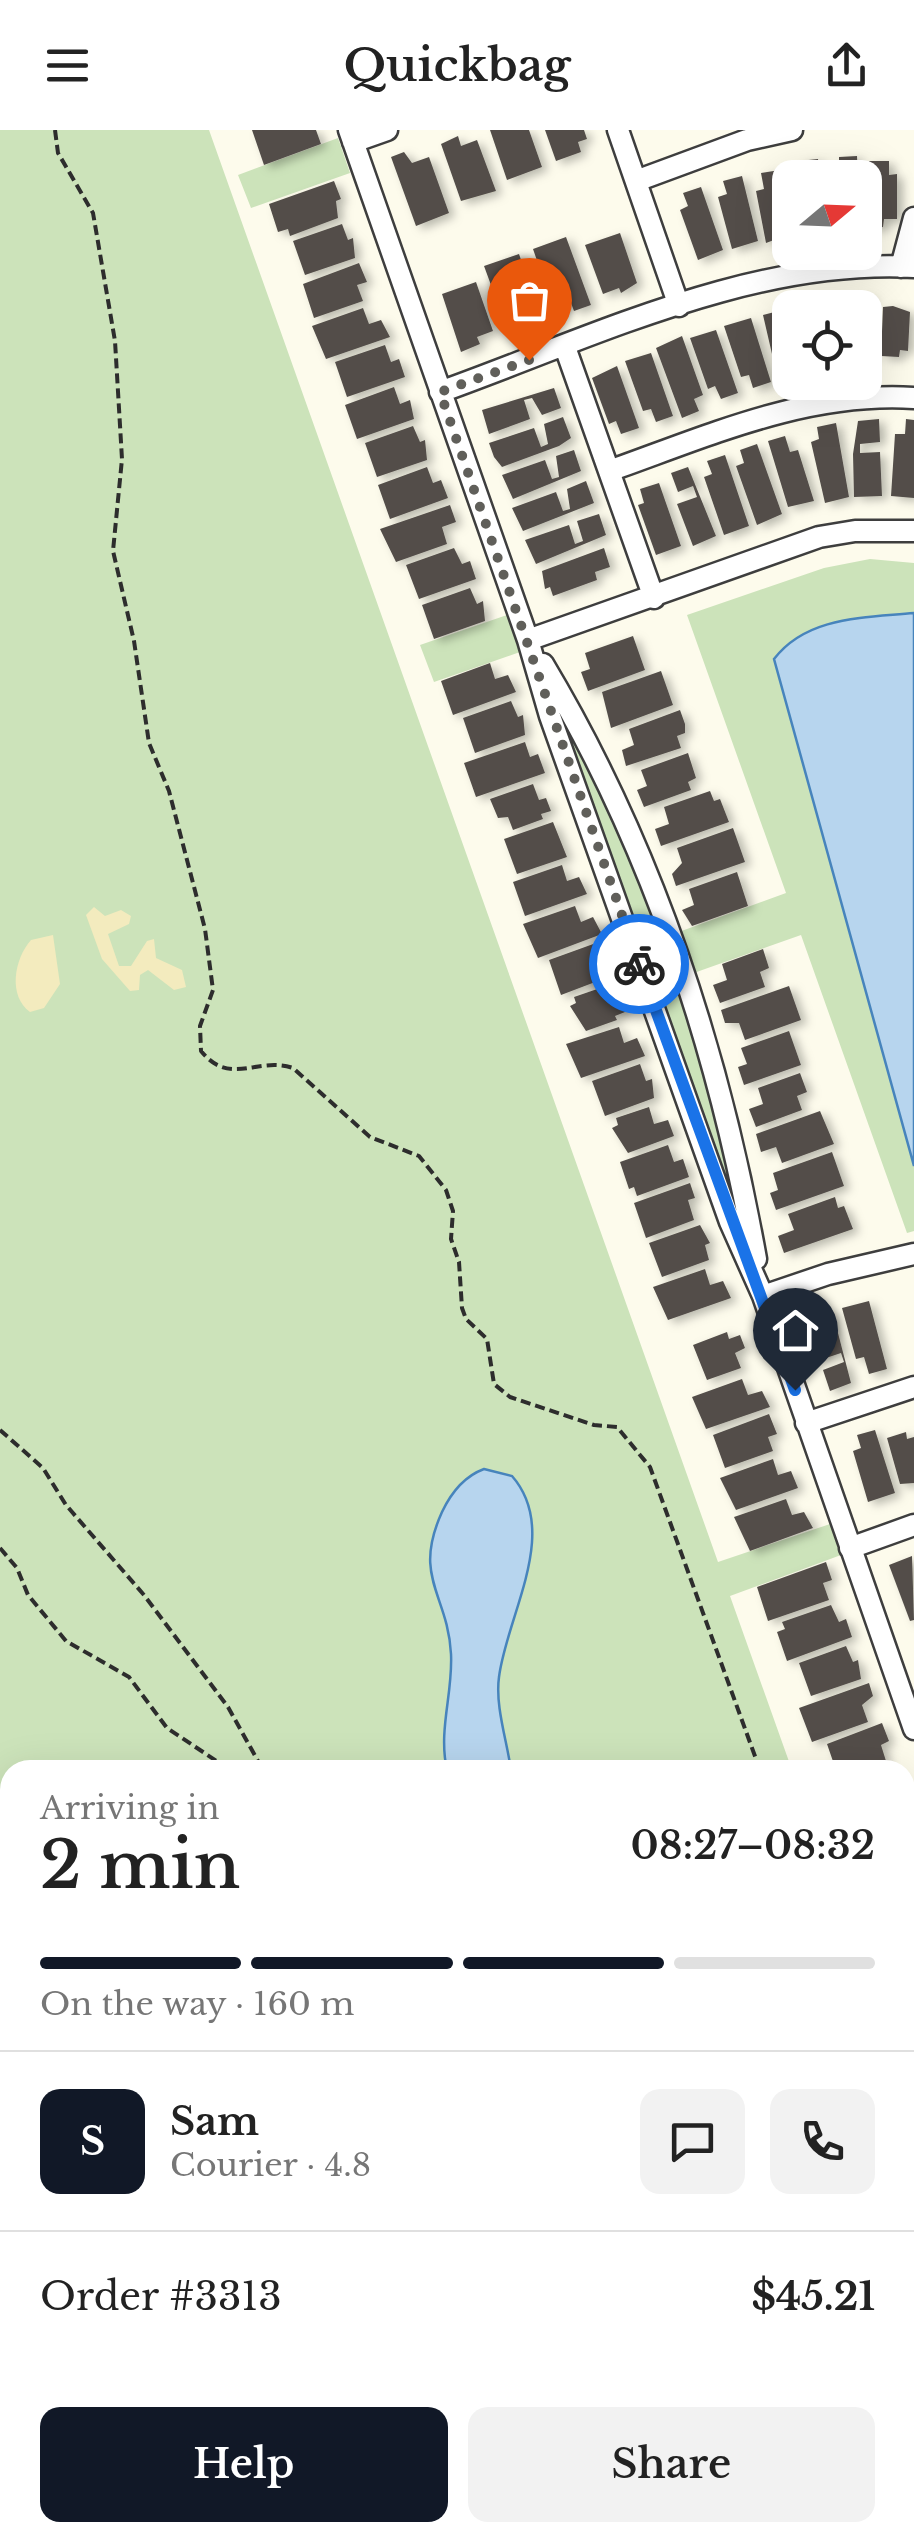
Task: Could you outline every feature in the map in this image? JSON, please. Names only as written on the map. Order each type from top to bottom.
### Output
[{"type":"street","points":[[387,130],[351,136],[710,1166],[762,1296],[850,1548],[904,1673],[914,1729]]},
{"type":"street","points":[[618,130],[680,306]]},
{"type":"street","points":[[636,181],[747,140],[792,130]]},
{"type":"street","points":[[440,392],[737,286],[810,270],[907,267],[914,218]]},
{"type":"street","points":[[565,347],[654,598]]},
{"type":"street","points":[[609,471],[804,405],[883,396],[914,398]]},
{"type":"street","points":[[528,640],[819,537],[855,530],[914,531]]},
{"type":"street","points":[[528,640],[605,778],[671,938],[735,1143],[762,1296]]},
{"type":"street","points":[[762,1296],[828,1274],[914,1254]]},
{"type":"street","points":[[806,1423],[914,1387]]},
{"type":"street","points":[[850,1548],[914,1525]]},
{"type":"path","points":[[56,130],[58,153],[92,212],[115,341],[122,459],[113,551],[134,641],[149,744],[168,792],[205,929],[213,990],[200,1026],[202,1051],[221,1070],[238,1072],[281,1064],[292,1068],[370,1137],[419,1156],[427,1164],[451,1200],[452,1239],[466,1319],[488,1340],[494,1384],[522,1402],[617,1428],[656,1479],[756,1760]]},
{"type":"path","points":[[0,1430],[42,1468],[66,1505],[144,1595],[228,1708],[257,1760]]},
{"type":"path","points":[[0,1548],[17,1568],[28,1595],[66,1641],[129,1677],[167,1728],[215,1760]]},
{"type":"green space","points":[[0,130],[209,130],[718,1562],[830,1524],[841,1555],[730,1596],[788,1760],[0,1760]]},
{"type":"green space","points":[[338,138],[350,173],[251,208],[238,175]]},
{"type":"green space","points":[[870,559],[914,563],[914,1231],[907,1233],[801,935],[691,974],[676,933],[786,893],[687,615],[824,568]]},
{"type":"green space","points":[[507,615],[520,652],[434,682],[420,645]]},
{"type":"green space","points":[[559,707],[619,831],[669,958],[709,1089],[739,1223]]},
{"type":"sand","points":[[94,907],[105,916],[121,910],[131,916],[129,924],[108,934],[119,966],[131,966],[147,941],[154,939],[156,958],[182,970],[186,987],[174,990],[148,970],[140,975],[139,990],[130,991],[102,959],[86,915]]},
{"type":"sand","points":[[53,935],[60,984],[44,1008],[30,1012],[18,997],[17,967],[31,940]]},
{"type":"water","points":[[914,613],[914,1166],[774,659],[787,645],[820,627],[856,618]]},
{"type":"water","points":[[484,1469],[512,1476],[526,1498],[532,1522],[527,1574],[499,1677],[500,1712],[509,1760],[446,1760],[445,1755],[451,1654],[430,1554],[450,1498]]},
{"type":"building","points":[[252,130],[316,130],[321,144],[264,165]]},
{"type":"building","points":[[490,130],[529,130],[542,167],[507,180]]},
{"type":"building","points":[[545,130],[584,130],[587,139],[578,142],[581,152],[556,161]]},
{"type":"building","points":[[458,136],[461,146],[477,140],[496,191],[461,201],[441,144]]},
{"type":"building","points":[[404,152],[412,163],[429,157],[449,213],[416,226],[391,157]]},
{"type":"building","points":[[857,156],[857,160],[839,160]]},
{"type":"building","points":[[882,161],[889,161],[889,175],[897,174],[897,219],[884,219],[883,227]]},
{"type":"building","points":[[772,171],[772,241],[766,243],[756,191],[764,189],[761,173]]},
{"type":"building","points":[[742,176],[758,241],[732,249],[718,197],[727,194],[723,181]]},
{"type":"building","points":[[334,181],[341,199],[336,201],[338,218],[290,236],[288,229],[278,232],[269,204]]},
{"type":"building","points":[[701,187],[723,250],[698,260],[680,210],[688,206],[683,193]]},
{"type":"building","points":[[342,224],[348,240],[353,238],[355,258],[305,275],[293,241]]},
{"type":"building","points":[[620,233],[637,283],[621,293],[619,288],[603,294],[585,245]]},
{"type":"building","points":[[566,237],[591,305],[574,311],[571,303],[554,310],[533,249]]},
{"type":"building","points":[[519,254],[540,314],[523,320],[526,328],[509,334],[484,266]]},
{"type":"building","points":[[359,263],[367,282],[357,285],[363,301],[314,318],[303,284]]},
{"type":"building","points":[[476,282],[493,331],[477,337],[480,344],[461,352],[442,294]]},
{"type":"building","points":[[883,307],[910,312],[908,351],[900,350],[899,357],[882,356]]},
{"type":"building","points":[[363,308],[369,324],[381,320],[390,337],[326,359],[312,326]]},
{"type":"building","points":[[772,313],[772,354],[763,315]]},
{"type":"building","points":[[751,318],[771,382],[753,388],[749,375],[741,377],[724,326]]},
{"type":"building","points":[[716,330],[738,393],[721,399],[715,386],[708,389],[690,338]]},
{"type":"building","points":[[682,336],[703,395],[694,399],[699,411],[682,418],[656,348]]},
{"type":"building","points":[[385,345],[391,362],[399,359],[405,377],[347,397],[335,362]]},
{"type":"building","points":[[651,353],[673,416],[656,422],[651,409],[643,411],[625,361]]},
{"type":"building","points":[[617,366],[639,428],[621,434],[616,421],[609,424],[592,378]]},
{"type":"building","points":[[394,387],[400,404],[410,400],[414,419],[357,439],[345,405]]},
{"type":"building","points":[[554,388],[561,408],[542,415],[532,398],[524,400],[530,419],[489,434],[482,410]]},
{"type":"building","points":[[563,417],[571,438],[559,446],[502,467],[494,457],[489,443],[534,428],[541,447],[548,444],[544,424]]},
{"type":"building","points":[[879,419],[880,442],[860,444],[860,453],[880,452],[882,496],[854,497],[853,454],[858,421]]},
{"type":"building","points":[[906,419],[914,420],[914,498],[891,496],[895,434],[905,434]]},
{"type":"building","points":[[836,423],[849,497],[825,503],[811,442],[819,439],[817,427]]},
{"type":"building","points":[[413,426],[420,442],[425,440],[427,460],[377,477],[365,443]]},
{"type":"building","points":[[785,436],[790,452],[798,450],[814,501],[788,507],[768,441]]},
{"type":"building","points":[[757,444],[782,514],[757,525],[736,466],[744,463],[740,450]]},
{"type":"building","points":[[574,450],[581,471],[513,499],[502,475],[545,460],[552,479],[559,477],[556,456]]},
{"type":"building","points":[[725,455],[749,526],[724,535],[704,477],[712,474],[707,461]]},
{"type":"building","points":[[427,467],[433,483],[441,480],[448,498],[390,519],[378,485]]},
{"type":"building","points":[[688,467],[716,536],[693,546],[677,504],[697,497],[693,486],[678,492],[671,473]]},
{"type":"building","points":[[586,481],[594,503],[523,531],[512,508],[556,492],[563,511],[570,509],[567,489]]},
{"type":"building","points":[[659,483],[681,546],[656,555],[638,505],[644,503],[640,489]]},
{"type":"building","points":[[450,505],[456,522],[442,527],[447,544],[396,562],[380,529]]},
{"type":"building","points":[[599,514],[606,535],[536,564],[525,540],[569,525],[575,544],[583,541],[577,521]]},
{"type":"building","points":[[454,548],[462,564],[470,561],[476,579],[419,599],[406,565]]},
{"type":"building","points":[[604,548],[610,567],[595,572],[597,580],[553,596],[550,587],[545,589],[542,571]]},
{"type":"building","points":[[470,588],[477,604],[483,601],[485,621],[434,639],[422,605]]},
{"type":"building","points":[[633,636],[645,670],[588,691],[581,672],[590,669],[585,653]]},
{"type":"building","points":[[490,663],[495,679],[508,675],[516,692],[453,715],[441,681]]},
{"type":"building","points":[[661,671],[673,705],[611,728],[602,692]]},
{"type":"building","points":[[511,701],[518,717],[523,715],[525,735],[475,753],[463,718]]},
{"type":"building","points":[[680,710],[685,724],[685,733],[677,736],[681,748],[626,766],[622,750],[634,745],[629,729]]},
{"type":"building","points":[[525,742],[530,757],[538,754],[545,773],[476,797],[464,763]]},
{"type":"building","points":[[688,753],[696,778],[688,782],[691,790],[644,807],[637,790],[647,786],[641,770]]},
{"type":"building","points":[[533,784],[539,800],[546,798],[551,811],[541,814],[543,819],[513,830],[508,817],[498,818],[490,799]]},
{"type":"building","points":[[710,791],[714,801],[720,799],[729,822],[661,846],[655,829],[669,824],[664,807]]},
{"type":"building","points":[[553,822],[567,857],[517,874],[504,839]]},
{"type":"building","points":[[733,828],[745,862],[676,886],[672,874],[682,863],[677,848]]},
{"type":"building","points":[[562,865],[567,881],[579,877],[587,894],[525,916],[513,882]]},
{"type":"building","points":[[737,872],[748,906],[692,926],[682,910],[694,905],[689,889]]},
{"type":"building","points":[[575,906],[581,922],[593,917],[602,934],[538,958],[523,924]]},
{"type":"building","points":[[596,943],[602,958],[609,956],[611,976],[561,995],[549,960]]},
{"type":"building","points":[[763,949],[769,968],[760,972],[765,987],[720,1003],[713,985],[727,980],[722,964]]},
{"type":"building","points":[[606,986],[612,1002],[620,999],[625,1012],[615,1016],[617,1020],[586,1031],[570,1006],[576,1003],[574,997]]},
{"type":"building","points":[[789,986],[801,1020],[745,1040],[739,1023],[725,1023],[721,1010]]},
{"type":"building","points":[[619,1027],[624,1043],[637,1038],[645,1056],[581,1078],[566,1044]]},
{"type":"building","points":[[789,1031],[801,1065],[744,1085],[738,1067],[747,1064],[741,1048]]},
{"type":"building","points":[[640,1064],[646,1081],[652,1079],[654,1098],[605,1116],[592,1081]]},
{"type":"building","points":[[800,1073],[807,1092],[797,1096],[802,1110],[756,1127],[749,1109],[763,1104],[758,1088]]},
{"type":"building","points":[[649,1107],[654,1124],[668,1120],[674,1136],[628,1153],[612,1128],[618,1125],[616,1118]]},
{"type":"building","points":[[820,1111],[834,1144],[782,1163],[776,1147],[761,1152],[756,1134]]},
{"type":"building","points":[[668,1145],[674,1162],[683,1159],[689,1177],[637,1196],[634,1187],[629,1189],[620,1162]]},
{"type":"building","points":[[832,1152],[844,1186],[776,1210],[770,1193],[778,1190],[773,1173]]},
{"type":"building","points":[[690,1183],[695,1198],[688,1200],[694,1220],[646,1238],[634,1203]]},
{"type":"building","points":[[835,1197],[838,1208],[844,1206],[853,1229],[784,1253],[778,1236],[794,1230],[788,1214]]},
{"type":"building","points":[[700,1225],[710,1243],[705,1245],[709,1260],[662,1277],[649,1243]]},
{"type":"building","points":[[705,1269],[710,1285],[723,1281],[731,1298],[668,1320],[653,1287]]},
{"type":"building","points":[[869,1301],[887,1369],[869,1374],[864,1357],[856,1359],[842,1308]]},
{"type":"building","points":[[832,1310],[851,1383],[830,1391],[823,1370],[844,1362],[841,1353],[820,1360],[807,1316]]},
{"type":"building","points":[[727,1332],[729,1339],[740,1335],[745,1348],[735,1353],[741,1368],[707,1380],[693,1345]]},
{"type":"building","points":[[742,1379],[748,1395],[762,1391],[770,1407],[706,1429],[692,1397]]},
{"type":"building","points":[[769,1414],[777,1434],[768,1437],[773,1451],[725,1468],[713,1435]]},
{"type":"building","points":[[875,1430],[895,1493],[868,1502],[853,1451],[861,1448],[857,1435]]},
{"type":"building","points":[[906,1432],[907,1439],[914,1437],[914,1483],[900,1484],[887,1438]]},
{"type":"building","points":[[773,1459],[778,1475],[791,1471],[798,1488],[736,1510],[720,1478]]},
{"type":"building","points":[[786,1499],[792,1515],[804,1512],[813,1528],[750,1551],[734,1517]]},
{"type":"building","points":[[912,1556],[914,1620],[910,1621],[889,1565]]},
{"type":"building","points":[[826,1562],[832,1580],[823,1583],[829,1600],[768,1621],[757,1587]]},
{"type":"building","points":[[831,1605],[839,1622],[846,1619],[852,1637],[787,1661],[777,1632],[785,1629],[782,1622]]},
{"type":"building","points":[[846,1646],[853,1662],[858,1660],[861,1679],[811,1696],[799,1663]]},
{"type":"building","points":[[869,1683],[873,1696],[862,1705],[868,1722],[812,1742],[799,1708]]},
{"type":"building","points":[[882,1723],[889,1741],[881,1745],[886,1760],[833,1760],[827,1744]]},
{"type":"way so far","points":[[529,360],[440,392],[639,964]]},
{"type":"route","points":[[639,964],[730,1222],[762,1296],[795,1390]]}]
